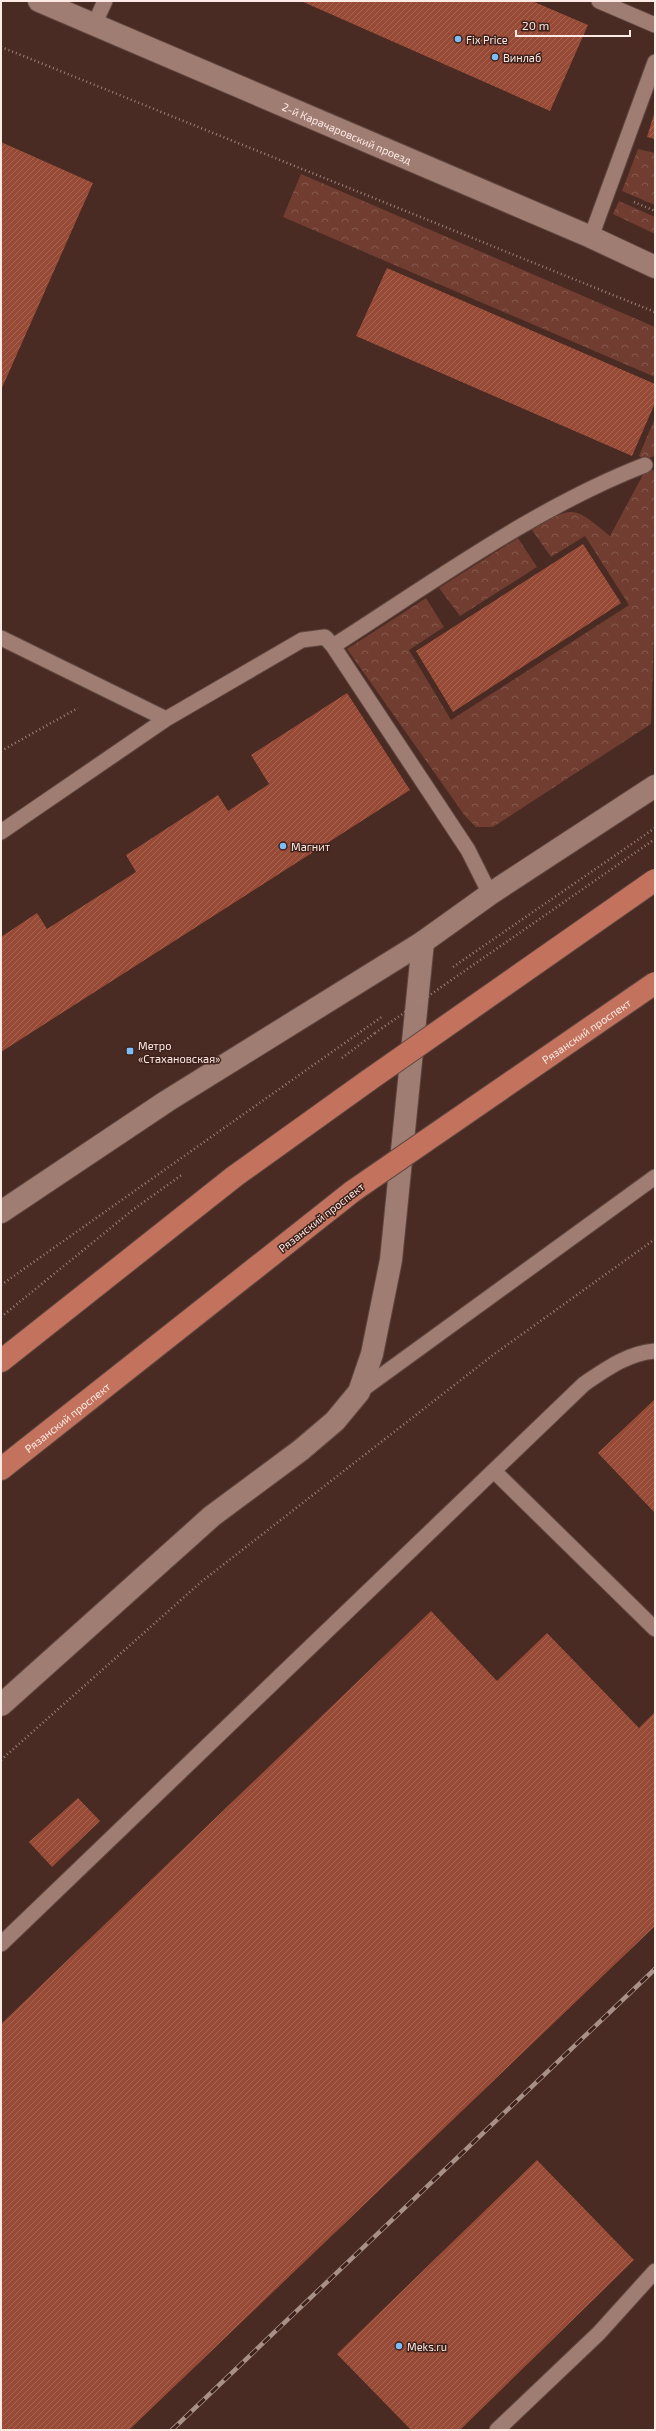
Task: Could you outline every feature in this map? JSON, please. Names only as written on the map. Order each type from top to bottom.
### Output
[{"type":"main road","points":[[1,1361],[234,1176],[368,1080],[655,880]]},
{"type":"main road","name":"Рязанский проспект","points":[[1,1469],[354,1191],[655,983]]},
{"type":"street","name":"2-й Карачаровский проезд","points":[[39,1],[591,237],[655,267]]},
{"type":"street","points":[[1,1212],[167,1101],[423,942],[490,894],[655,786]]},
{"type":"street","points":[[1,1705],[212,1516],[301,1450],[329,1426],[360,1392],[372,1354],[391,1260],[420,990],[423,942]]},
{"type":"lane","points":[[94,25],[105,1]]},
{"type":"lane","points":[[599,1],[655,25]]},
{"type":"lane","points":[[591,237],[655,62]]},
{"type":"lane","points":[[333,646],[523,525],[586,490],[645,465]]},
{"type":"lane","points":[[1,832],[166,719],[302,640],[325,637],[333,646],[468,850],[490,894]]},
{"type":"lane","points":[[1,638],[110,690],[166,719]]},
{"type":"lane","points":[[360,1392],[655,1177]]},
{"type":"lane","points":[[1,1944],[584,1384],[615,1363],[655,1350]]},
{"type":"lane","points":[[494,1471],[655,1629]]},
{"type":"lane","points":[[497,2430],[599,2333],[655,2271]]},
{"type":"path","points":[[1,47],[655,312]]},
{"type":"path","points":[[1,751],[110,690]]},
{"type":"path","points":[[1,1285],[420,990],[655,828]]},
{"type":"path","points":[[375,1033],[655,839]]},
{"type":"path","points":[[1,1760],[201,1582],[493,1355],[655,1239]]},
{"type":"green space","points":[[638,149],[655,153],[655,205],[622,191]]},
{"type":"green space","points":[[301,174],[655,327],[655,377],[283,217]]},
{"type":"green space","points":[[619,201],[655,217],[655,234],[613,214]]},
{"type":"green space","points":[[655,418],[655,456],[645,459],[639,456]]},
{"type":"green space","points":[[655,470],[655,605],[651,724],[493,827],[476,827],[465,816],[347,649],[426,598],[444,627],[409,650],[451,720],[629,605],[585,536],[551,557],[532,530],[556,516],[573,512],[588,519],[610,536],[645,471]]},
{"type":"green space","points":[[518,538],[537,567],[460,616],[439,588]]},
{"type":"building","points":[[301,1],[532,1],[588,25],[550,111]]},
{"type":"building","points":[[655,111],[655,139],[647,137]]},
{"type":"building","points":[[1,142],[93,183],[1,390]]},
{"type":"building","points":[[387,268],[655,384],[655,403],[632,456],[356,336]]},
{"type":"building","points":[[583,544],[621,603],[453,712],[416,651]]},
{"type":"building","points":[[347,693],[410,790],[1,1052],[1,937],[37,913],[47,929],[136,872],[126,855],[218,795],[228,811],[269,784],[251,755]]},
{"type":"building","points":[[655,1399],[655,1513],[598,1453]]},
{"type":"building","points":[[431,1611],[497,1681],[547,1633],[639,1728],[655,1712],[655,1926],[129,2430],[1,2430],[1,2024]]},
{"type":"building","points":[[78,1798],[100,1821],[52,1867],[29,1842]]},
{"type":"building","points":[[537,2160],[634,2260],[460,2430],[411,2430],[337,2354]]},
{"type":"railway","points":[[172,2430],[655,1969]]},
{"type":"place","name":"Fix Price","points":[[458,39]]},
{"type":"place","name":"Винлаб","points":[[495,57]]},
{"type":"place","name":"Магнит","points":[[283,846]]},
{"type":"place","name":"Метро «Стахановская»","points":[[130,1051]]},
{"type":"place","name":"Meks.ru","points":[[399,2346]]}]
